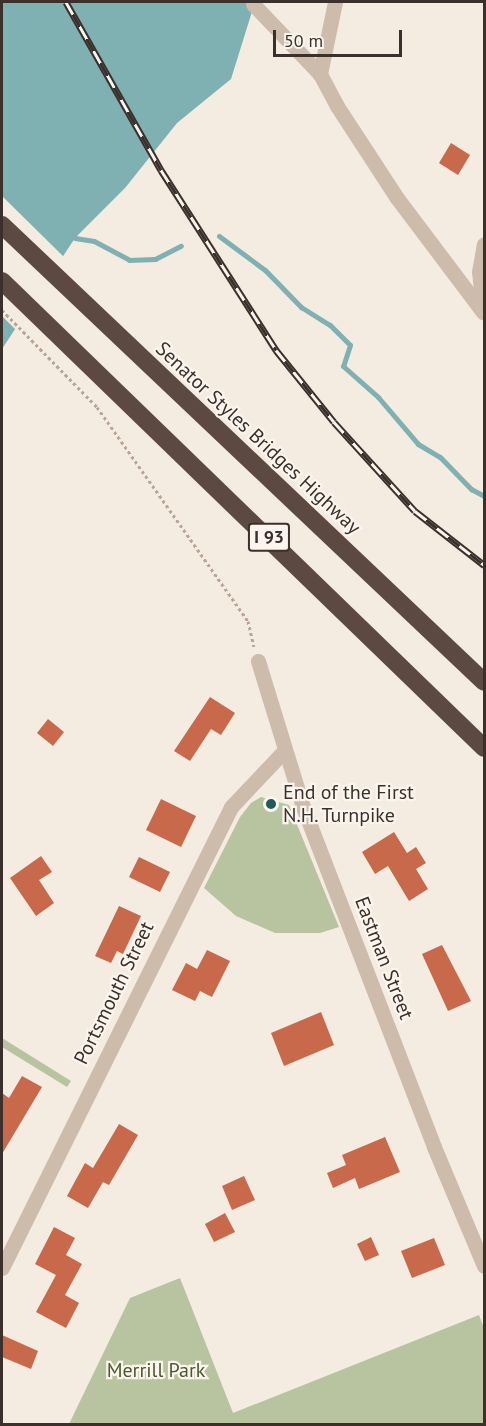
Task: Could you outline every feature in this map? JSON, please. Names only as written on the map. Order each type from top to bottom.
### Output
[{"type":"highway","name":"Senator Styles Bridges Highway","points":[[2,225],[484,682]]},
{"type":"highway","name":"I 93","points":[[2,281],[484,748]]},
{"type":"street","points":[[320,74],[335,2]]},
{"type":"street","points":[[253,4],[320,74],[337,106],[397,198],[484,314]]},
{"type":"street","points":[[484,244],[480,272],[484,314]]},
{"type":"street","name":"Eastman Street","points":[[258,661],[284,751],[434,1147],[484,1266]]},
{"type":"street","name":"Portsmouth Street","points":[[2,1268],[231,807],[284,751]]},
{"type":"path","points":[[2,310],[97,407],[248,621],[258,661]]},
{"type":"green space","points":[[261,797],[289,805],[339,927],[320,933],[275,933],[236,916],[204,888],[240,817],[251,803]]},
{"type":"green space","points":[[2,1038],[71,1081],[67,1087],[2,1047]]},
{"type":"green space","name":"Merrill Park","points":[[180,1278],[233,1413],[479,1315],[484,1328],[484,1424],[69,1424],[130,1298]]},
{"type":"water","points":[[2,2],[255,2],[231,79],[177,123],[125,188],[75,238],[2,349]]},
{"type":"pier","points":[[2,196],[65,258],[17,331],[2,316]]},
{"type":"building","points":[[451,143],[470,155],[458,175],[439,163]]},
{"type":"building","points":[[210,697],[235,713],[221,735],[211,729],[190,761],[174,751]]},
{"type":"building","points":[[48,719],[64,732],[53,746],[37,733]]},
{"type":"building","points":[[161,799],[196,816],[181,847],[146,830]]},
{"type":"building","points":[[394,832],[407,853],[416,847],[426,863],[416,869],[428,889],[409,901],[388,866],[375,874],[362,852]]},
{"type":"building","points":[[41,856],[52,872],[39,880],[54,903],[36,916],[10,878]]},
{"type":"building","points":[[139,857],[170,872],[160,892],[129,877]]},
{"type":"building","points":[[119,906],[141,916],[123,954],[117,951],[111,963],[95,956]]},
{"type":"building","points":[[442,945],[471,1001],[448,1011],[422,954]]},
{"type":"building","points":[[207,950],[230,961],[212,997],[200,991],[195,1001],[172,990],[186,963],[197,969]]},
{"type":"building","points":[[321,1012],[334,1045],[284,1066],[271,1033]]},
{"type":"building","points":[[22,1076],[42,1087],[2,1154],[2,1093],[9,1098]]},
{"type":"building","points":[[119,1124],[138,1135],[109,1185],[103,1182],[88,1208],[67,1196],[85,1163],[93,1168]]},
{"type":"building","points":[[385,1137],[400,1172],[359,1189],[355,1178],[333,1188],[327,1173],[346,1165],[342,1155]]},
{"type":"building","points":[[244,1176],[255,1200],[232,1210],[222,1186]]},
{"type":"building","points":[[225,1213],[235,1232],[214,1242],[205,1224]]},
{"type":"building","points":[[54,1227],[75,1238],[66,1255],[82,1264],[65,1295],[79,1303],[66,1328],[36,1312],[56,1275],[35,1264]]},
{"type":"building","points":[[371,1237],[379,1255],[365,1261],[357,1244]]},
{"type":"building","points":[[434,1238],[445,1265],[412,1278],[401,1251]]},
{"type":"building","points":[[2,1335],[38,1351],[31,1369],[2,1357]]},
{"type":"waterway","points":[[70,234],[75,238],[94,241],[129,260],[155,259],[181,246]]},
{"type":"waterway","points":[[219,236],[265,270],[301,307],[330,325],[350,345],[343,366],[378,397],[418,444],[440,457],[471,489],[484,496]]},
{"type":"railway","points":[[66,2],[161,170],[276,350],[334,422],[415,511],[484,565]]},
{"type":"place","name":"End of the First N.H. Turnpike","points":[[271,804]]}]
